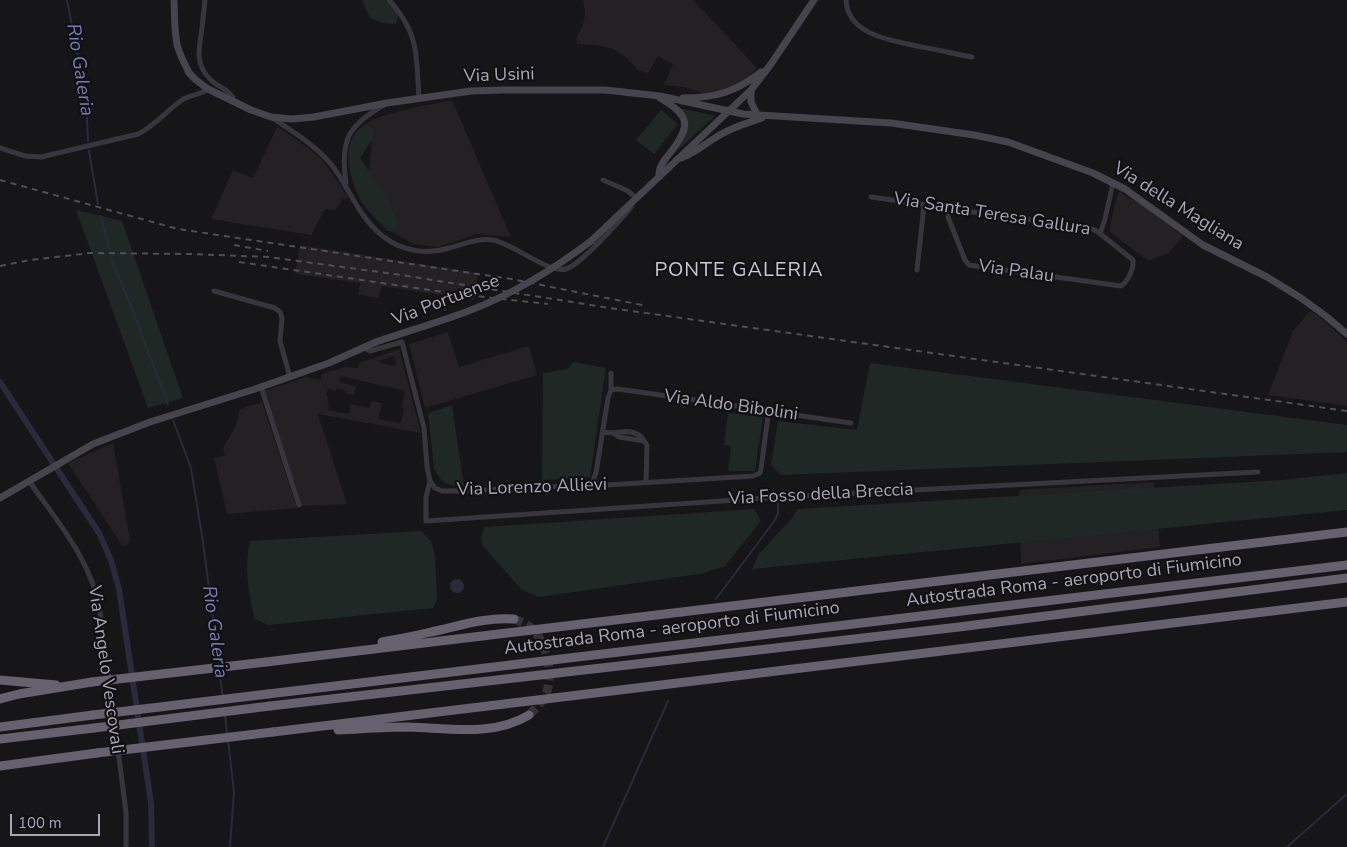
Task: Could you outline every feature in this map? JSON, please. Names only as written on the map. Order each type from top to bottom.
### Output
[{"type":"highway","points":[[0,699],[92,682],[1347,532]]},
{"type":"highway","name":"Autostrada Roma - aeroporto di Fiumicino","points":[[0,726],[1347,565]]},
{"type":"highway","name":"Autostrada Roma - aeroporto di Fiumicino","points":[[0,739],[969,625],[1347,578]]},
{"type":"highway","points":[[0,768],[97,753],[1347,602]]},
{"type":"highway","points":[[341,652],[351,647],[432,632],[474,621],[497,618],[514,619]]},
{"type":"highway","points":[[0,680],[68,686]]},
{"type":"highway","points":[[273,732],[407,727],[479,729],[508,725],[529,715]]},
{"type":"main road","name":"Via Usini","points":[[174,0],[175,29],[181,56],[192,77],[208,89],[271,117],[302,119],[418,98],[464,92],[504,90],[605,90],[656,95],[728,112],[758,116]]},
{"type":"main road","name":"Via Portuense","points":[[0,498],[62,460],[93,444],[150,422],[290,377],[343,358],[376,342],[463,313],[507,294],[553,268],[591,241],[751,90],[814,0]]},
{"type":"main road","points":[[672,98],[699,98],[727,93],[751,80],[771,64]]},
{"type":"main road","points":[[751,90],[751,102],[758,116]]},
{"type":"main road","points":[[656,95],[677,110],[682,117],[685,128],[681,139],[660,166],[658,177]]},
{"type":"main road","name":"Via della Magliana","points":[[758,116],[826,118],[885,123],[993,138],[1016,144],[1113,182],[1134,194],[1211,250],[1281,285],[1321,312],[1347,334]]},
{"type":"main road","points":[[678,159],[690,155],[719,135],[735,127],[770,116]]},
{"type":"street","points":[[205,0],[198,50],[200,61],[209,78],[232,96],[234,101]]},
{"type":"street","points":[[388,0],[404,19],[413,38],[416,54],[418,98]]},
{"type":"street","points":[[846,0],[847,9],[852,19],[872,34],[895,41],[972,57]]},
{"type":"street","points":[[0,148],[25,156],[41,157],[138,134],[145,131],[184,99],[208,89]]},
{"type":"street","points":[[346,187],[343,157],[348,138],[363,119],[387,103]]},
{"type":"street","points":[[271,117],[320,153],[330,164],[373,228],[385,238],[404,248],[422,252],[434,252],[474,240],[492,240],[508,244],[549,267],[559,270],[566,269],[575,265],[614,227],[636,198],[603,180]]},
{"type":"street","points":[[1100,234],[1106,219],[1113,182]]},
{"type":"street","name":"Via Santa Teresa Gallura","points":[[871,197],[939,207],[949,212],[958,210],[1087,227],[1100,234],[1133,260]]},
{"type":"street","points":[[917,270],[924,205]]},
{"type":"street","name":"Via Palau","points":[[949,212],[948,217],[965,260],[969,265],[1121,286],[1127,280],[1133,266],[1133,260]]},
{"type":"street","points":[[214,291],[275,308],[280,312],[282,318],[280,341],[290,377]]},
{"type":"street","name":"Via Lorenzo Allievi","points":[[364,348],[370,351],[402,342],[424,428],[430,481],[438,490],[455,492],[586,485],[592,483],[601,485],[753,476],[760,473],[767,413]]},
{"type":"street","points":[[592,483],[596,473],[608,398],[611,390],[611,373]]},
{"type":"street","points":[[261,387],[299,505]]},
{"type":"street","name":"Via Aldo Bibolini","points":[[611,390],[618,389],[764,410],[767,413],[774,412],[852,423]]},
{"type":"street","points":[[602,432],[644,441],[647,445],[646,482]]},
{"type":"street","name":"Via Fosso della Breccia","points":[[430,481],[426,497],[426,521],[785,496],[1258,472]]},
{"type":"street","name":"Via Angelo Vescovali","points":[[29,481],[81,557],[96,591],[126,812],[126,847]]},
{"type":"shaded area","points":[[362,0],[386,0],[398,16],[396,24],[382,23],[370,18]]},
{"type":"shaded area","points":[[583,0],[693,0],[757,68],[746,80],[716,93],[704,93],[684,87],[664,85],[673,64],[658,56],[648,73],[638,70],[627,58],[613,49],[598,45],[577,44],[577,36],[583,26],[585,13]]},
{"type":"shaded area","points":[[452,100],[511,237],[478,234],[438,247],[413,244],[393,232],[399,225],[388,198],[369,172],[372,140],[376,129],[366,124],[371,120],[403,110]]},
{"type":"shaded area","points":[[678,108],[713,115],[714,117],[676,152],[687,133],[686,120]]},
{"type":"shaded area","points":[[661,110],[678,124],[654,154],[636,140]]},
{"type":"shaded area","points":[[366,124],[376,129],[372,140],[360,158],[388,198],[399,225],[393,232],[388,231],[361,202],[350,171],[350,145],[358,130]]},
{"type":"shaded area","points":[[277,127],[322,159],[349,198],[343,199],[335,210],[325,209],[311,235],[211,219],[233,170],[253,178]]},
{"type":"shaded area","points":[[1120,191],[1128,198],[1141,203],[1183,236],[1169,253],[1148,261],[1109,231],[1117,196]]},
{"type":"shaded area","points":[[76,210],[122,221],[183,398],[148,408]]},
{"type":"shaded area","points":[[300,245],[478,273],[474,300],[381,286],[379,298],[358,295],[360,283],[295,274]]},
{"type":"shaded area","points":[[1310,311],[1319,316],[1347,342],[1347,406],[1268,395],[1293,331]]},
{"type":"shaded area","points":[[448,332],[459,367],[529,346],[537,375],[425,408],[409,344]]},
{"type":"shaded area","points":[[399,349],[421,433],[318,414],[347,504],[302,506],[264,391],[306,377],[321,380],[321,374],[345,367],[358,368],[359,363]],"holes":[[[394,356],[397,366],[380,363],[379,361]],[[340,376],[405,391],[401,423],[378,419],[382,403],[371,401],[369,408],[351,404],[349,414],[328,410],[329,403],[327,402],[328,396],[326,396],[328,389],[336,390],[337,388],[345,390],[345,393],[354,395],[356,386],[339,382]]]},
{"type":"shaded area","points":[[573,362],[606,368],[590,477],[542,480],[543,373],[567,369]]},
{"type":"shaded area","points":[[870,363],[1347,425],[1347,452],[781,475],[771,465],[778,421],[857,430]]},
{"type":"shaded area","points":[[262,402],[297,508],[227,514],[214,458],[225,455],[223,448],[236,425],[240,409]]},
{"type":"shaded area","points":[[452,405],[464,486],[446,483],[434,469],[428,413]]},
{"type":"shaded area","points":[[728,413],[763,417],[755,471],[728,471],[731,446],[724,445]]},
{"type":"shaded area","points":[[113,443],[130,540],[123,547],[68,463]]},
{"type":"shaded area","points":[[1347,473],[1347,510],[752,569],[759,554],[798,509],[1282,480]]},
{"type":"shaded area","points":[[1154,482],[1160,547],[1021,564],[1019,490]]},
{"type":"shaded area","points":[[754,509],[761,521],[724,567],[706,573],[539,597],[522,590],[482,545],[481,537],[485,527]]},
{"type":"shaded area","points":[[421,531],[431,541],[435,555],[437,600],[433,608],[268,625],[255,619],[250,600],[248,580],[247,560],[250,541]]},
{"type":"water","points":[[454,579],[460,579],[464,586],[460,593],[454,593],[450,589],[450,583]]},
{"type":"waterway","name":"Rio Galeria","points":[[67,0],[86,97],[88,141]]},
{"type":"waterway","name":"Rio Galeria","points":[[89,151],[98,204]]},
{"type":"waterway","name":"Rio Galeria","points":[[101,216],[109,249]]},
{"type":"waterway","name":"Rio Galeria","points":[[111,259],[128,299]]},
{"type":"waterway","name":"Rio Galeria","points":[[129,301],[168,404]]},
{"type":"waterway","points":[[0,382],[99,533],[111,560],[119,589],[151,803],[152,847]]},
{"type":"waterway","name":"Rio Galeria","points":[[173,420],[191,468],[219,665]]},
{"type":"waterway","points":[[716,599],[775,520],[778,513],[778,494]]},
{"type":"waterway","name":"Rio Galeria","points":[[219,670],[223,698]]},
{"type":"waterway","points":[[603,847],[668,701]]},
{"type":"waterway","name":"Rio Galeria","points":[[225,715],[227,735]]},
{"type":"waterway","name":"Rio Galeria","points":[[228,740],[234,792],[230,847]]},
{"type":"waterway","points":[[1287,847],[1347,794]]},
{"type":"tunnel","points":[[514,619],[535,631],[543,645],[548,662],[549,679],[547,691],[541,702],[529,715]]},
{"type":"railway","points":[[0,180],[178,229],[511,279],[647,306]]},
{"type":"railway","points":[[234,245],[268,251]]},
{"type":"railway","points":[[0,266],[30,260],[90,253],[269,257],[401,275],[610,308],[1347,411]]},
{"type":"railway","points":[[239,262],[457,294],[548,304]]},
{"type":"district","name":"PONTE GALERIA","points":[[739,271]]}]
